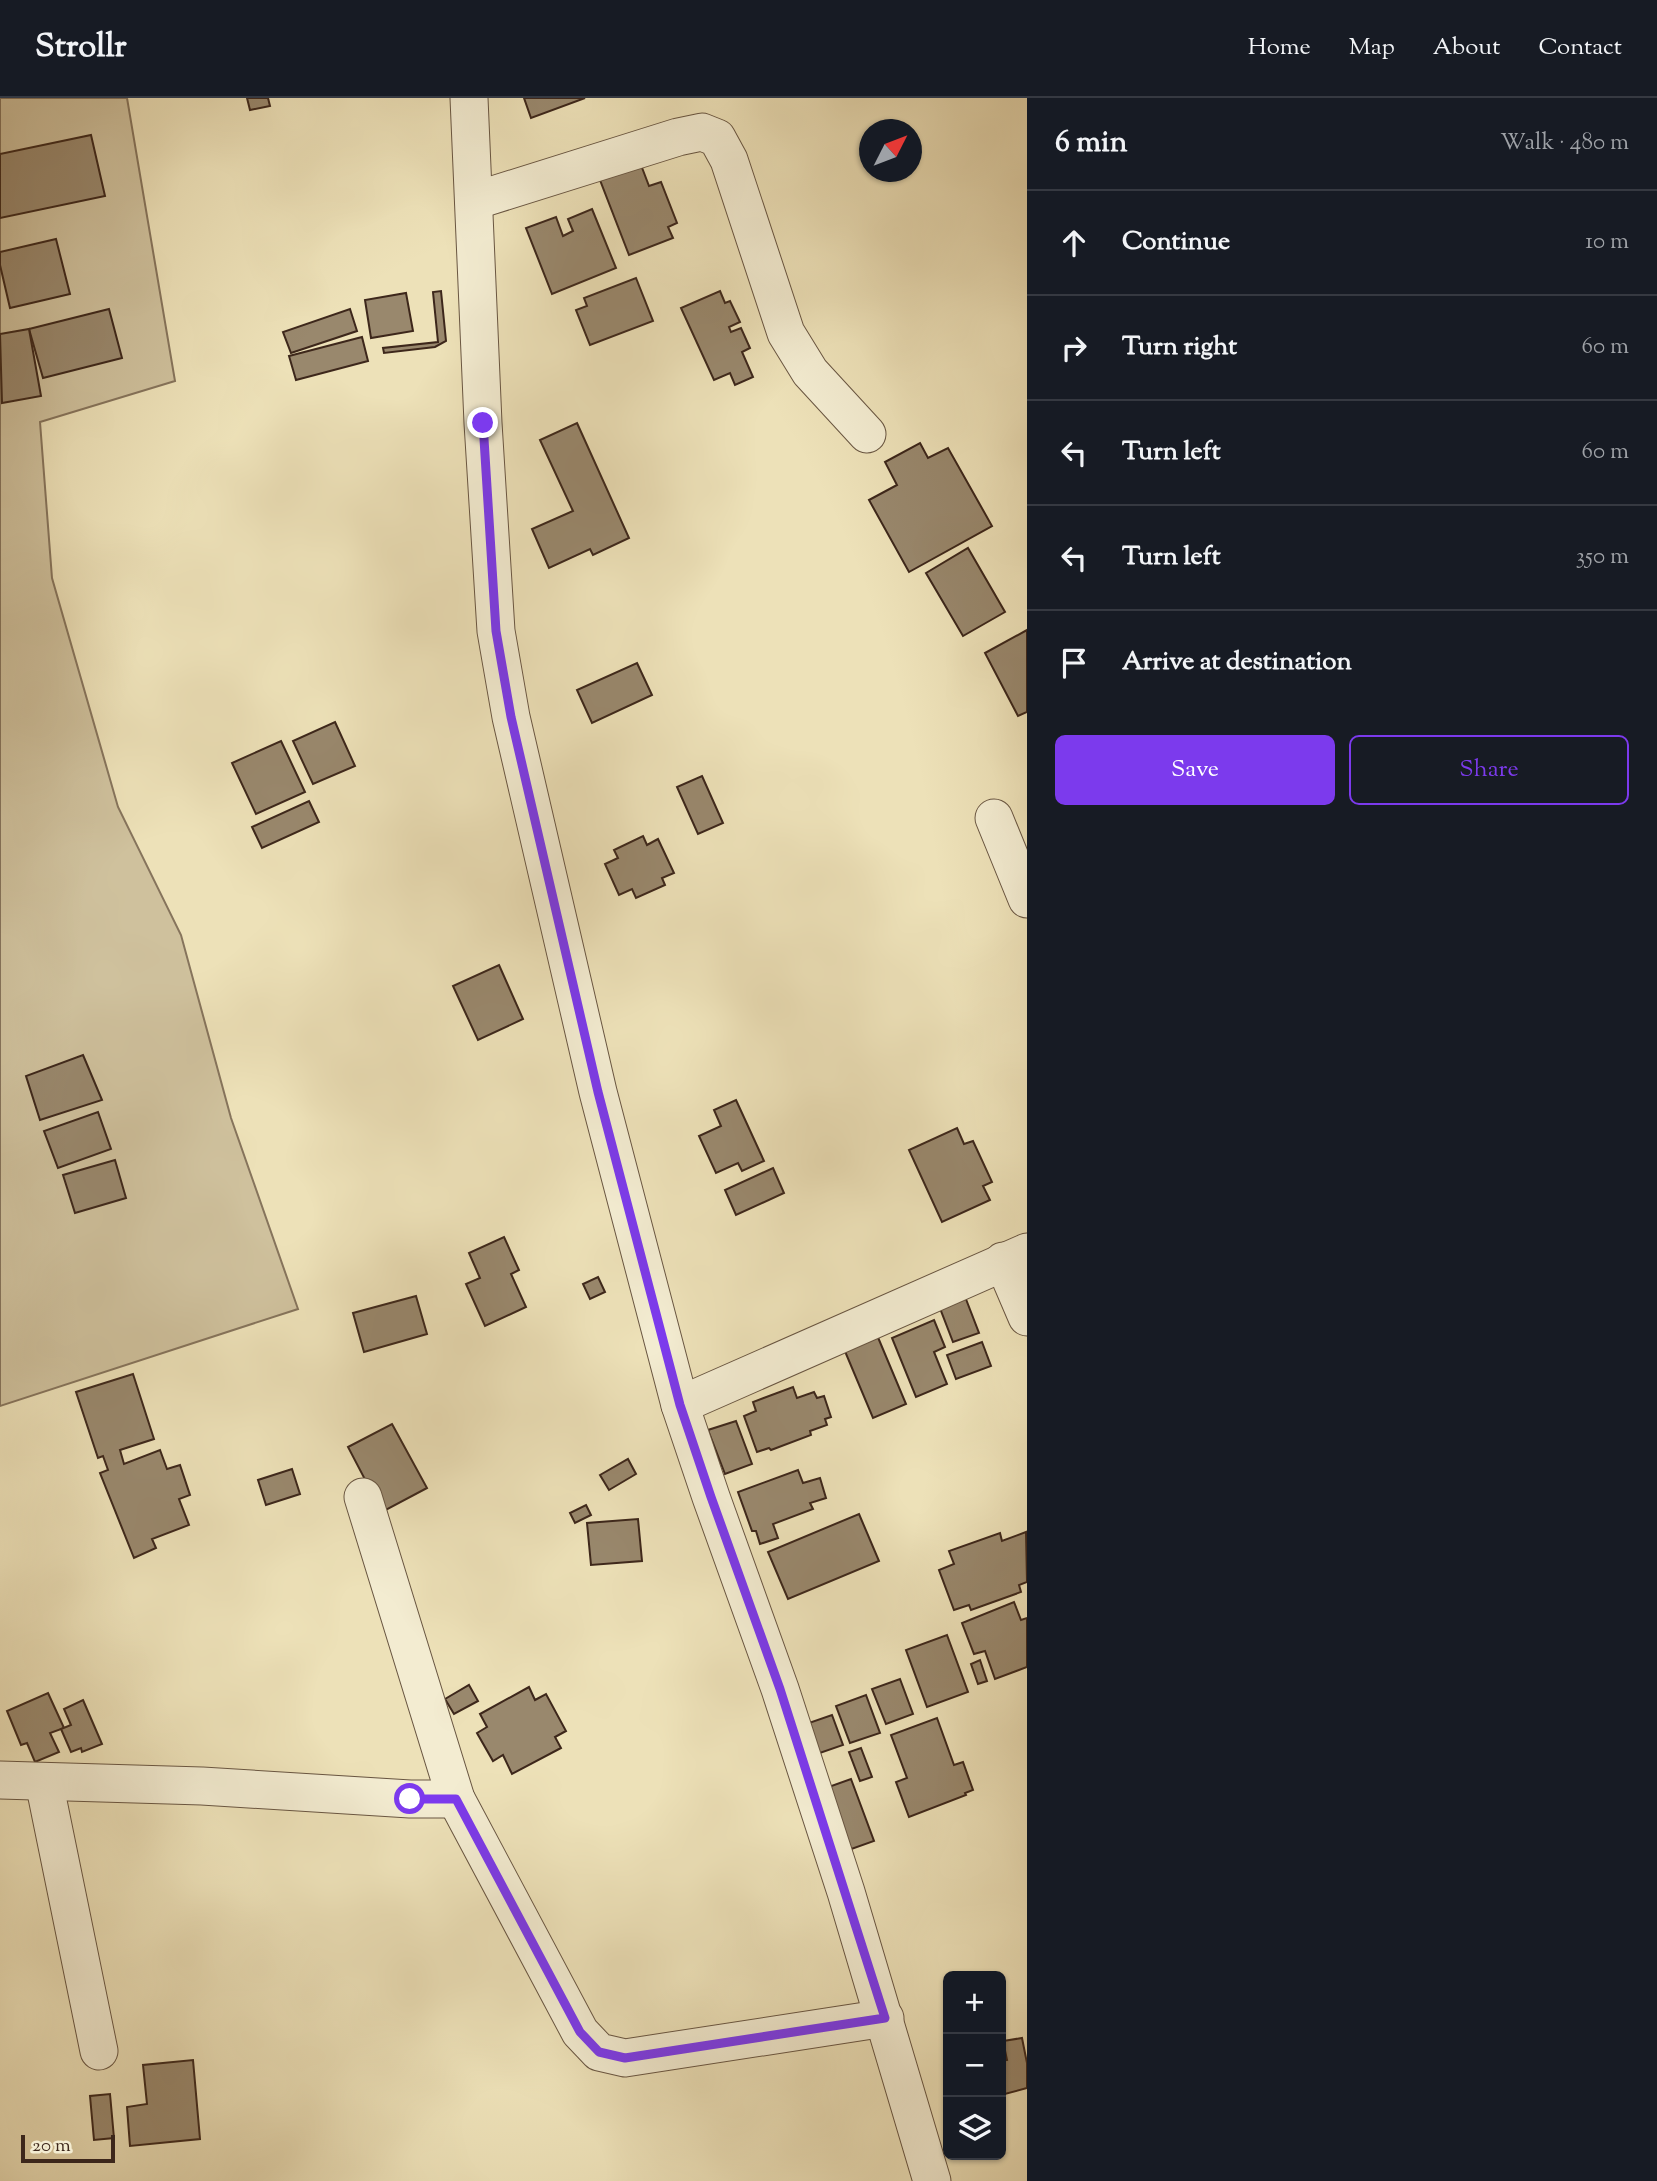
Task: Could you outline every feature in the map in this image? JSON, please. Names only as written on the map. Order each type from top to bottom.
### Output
[{"type":"street","points":[[469,98],[483,423],[498,643],[511,717],[598,1092],[680,1405],[780,1689],[885,2018],[932,2181]]},
{"type":"street","points":[[474,201],[678,137],[702,132],[717,138],[729,160],[786,333],[810,372],[867,434]]},
{"type":"street","points":[[994,818],[1027,899]]},
{"type":"street","points":[[680,1405],[1015,1256],[1027,1317]]},
{"type":"street","points":[[363,1497],[456,1799],[580,2032],[599,2052],[625,2058],[885,2018]]},
{"type":"street","points":[[1,1779],[456,1799]]},
{"type":"street","points":[[44,1782],[99,2051]]},
{"type":"shaded area","points":[[0,98],[127,98],[175,381],[40,422],[52,578],[118,807],[181,935],[231,1118],[298,1309],[0,1406]]},
{"type":"building","points":[[247,98],[268,98],[270,106],[250,110]]},
{"type":"building","points":[[524,98],[585,98],[531,118]]},
{"type":"building","points":[[91,135],[105,196],[0,218],[0,154]]},
{"type":"building","points":[[641,165],[649,186],[661,182],[677,223],[668,227],[673,238],[629,255],[600,180]]},
{"type":"building","points":[[592,209],[616,268],[552,294],[526,228],[556,217],[563,236],[573,231],[568,219]]},
{"type":"building","points":[[56,239],[70,294],[10,308],[0,265],[0,252]]},
{"type":"building","points":[[636,278],[653,321],[590,345],[576,310],[587,306],[584,298]]},
{"type":"building","points":[[441,291],[446,341],[435,347],[384,353],[383,348],[438,342],[433,292]]},
{"type":"building","points":[[720,291],[725,303],[730,301],[740,322],[729,327],[731,332],[741,328],[750,348],[742,352],[753,377],[735,385],[730,373],[714,380],[681,308]]},
{"type":"building","points":[[406,293],[413,331],[371,338],[365,300]]},
{"type":"building","points":[[109,309],[122,358],[43,378],[29,329]]},
{"type":"building","points":[[350,309],[357,331],[291,353],[283,332]]},
{"type":"building","points":[[29,329],[41,396],[2,403],[0,334]]},
{"type":"building","points":[[362,337],[368,361],[296,380],[289,356]]},
{"type":"building","points":[[577,423],[629,538],[593,555],[590,549],[549,568],[532,529],[573,511],[540,440]]},
{"type":"building","points":[[920,443],[928,458],[948,448],[992,526],[909,572],[869,500],[897,485],[885,462]]},
{"type":"building","points":[[968,548],[1005,612],[963,636],[926,573]]},
{"type":"building","points":[[1027,630],[1027,712],[1018,716],[985,653]]},
{"type":"building","points":[[637,663],[652,695],[592,723],[577,690]]},
{"type":"building","points":[[335,722],[355,766],[313,784],[293,741]]},
{"type":"building","points":[[281,741],[305,792],[256,814],[232,763]]},
{"type":"building","points":[[702,776],[723,823],[698,834],[677,787]]},
{"type":"building","points":[[309,801],[319,822],[262,848],[252,827]]},
{"type":"building","points":[[643,836],[647,845],[658,839],[674,873],[662,878],[665,885],[636,898],[632,889],[619,895],[605,864],[618,858],[614,850]]},
{"type":"building","points":[[499,965],[523,1019],[478,1040],[453,986]]},
{"type":"building","points":[[83,1055],[102,1100],[40,1120],[26,1076]]},
{"type":"building","points":[[736,1100],[764,1161],[742,1171],[738,1163],[716,1173],[699,1136],[721,1126],[714,1110]]},
{"type":"building","points":[[98,1112],[111,1149],[58,1168],[44,1131]]},
{"type":"building","points":[[957,1128],[964,1144],[973,1141],[992,1182],[983,1186],[990,1200],[942,1222],[909,1150]]},
{"type":"building","points":[[115,1160],[126,1198],[75,1213],[63,1175]]},
{"type":"building","points":[[773,1168],[784,1193],[736,1215],[725,1190]]},
{"type":"building","points":[[504,1237],[519,1270],[511,1274],[526,1307],[485,1326],[466,1284],[480,1278],[469,1253]]},
{"type":"building","points":[[598,1277],[605,1292],[590,1299],[583,1284]]},
{"type":"building","points":[[964,1294],[979,1333],[953,1342],[938,1303]]},
{"type":"building","points":[[416,1296],[427,1334],[364,1352],[353,1313]]},
{"type":"building","points":[[934,1320],[945,1347],[934,1352],[947,1384],[916,1397],[892,1338]]},
{"type":"building","points":[[877,1335],[906,1404],[873,1418],[844,1349]]},
{"type":"building","points":[[982,1342],[991,1366],[956,1379],[947,1355]]},
{"type":"building","points":[[133,1374],[154,1439],[120,1450],[124,1464],[160,1450],[167,1469],[180,1465],[190,1495],[179,1499],[189,1525],[152,1539],[156,1548],[134,1558],[100,1473],[108,1470],[103,1456],[98,1458],[76,1392]]},
{"type":"building","points":[[793,1387],[797,1398],[814,1392],[817,1398],[824,1396],[831,1417],[825,1419],[827,1425],[810,1431],[811,1435],[771,1450],[769,1448],[757,1452],[744,1416],[756,1411],[753,1402]]},
{"type":"building","points":[[736,1421],[752,1464],[725,1474],[708,1430]]},
{"type":"building","points":[[392,1424],[427,1488],[382,1512],[348,1447]]},
{"type":"building","points":[[628,1459],[636,1474],[609,1490],[600,1475]]},
{"type":"building","points":[[292,1469],[300,1494],[266,1505],[258,1480]]},
{"type":"building","points":[[798,1470],[803,1483],[820,1478],[826,1498],[810,1503],[813,1509],[773,1524],[778,1538],[760,1544],[756,1531],[752,1531],[738,1492]]},
{"type":"building","points":[[586,1505],[591,1515],[575,1523],[570,1513]]},
{"type":"building","points":[[859,1514],[879,1561],[788,1599],[768,1552]]},
{"type":"building","points":[[638,1519],[642,1561],[591,1565],[587,1523]]},
{"type":"building","points":[[1026,1532],[1027,1582],[1019,1585],[1021,1592],[971,1610],[969,1605],[954,1610],[939,1570],[954,1564],[949,1551],[1000,1533],[1002,1541]]},
{"type":"building","points":[[1014,1602],[1021,1620],[1027,1618],[1027,1667],[995,1679],[985,1651],[974,1654],[962,1623]]},
{"type":"building","points":[[947,1635],[968,1692],[927,1707],[906,1650]]},
{"type":"building","points":[[980,1660],[987,1681],[978,1684],[971,1664]]},
{"type":"building","points":[[900,1679],[913,1714],[886,1724],[872,1689]]},
{"type":"building","points":[[469,1685],[478,1701],[454,1714],[445,1699]]},
{"type":"building","points":[[529,1687],[535,1700],[546,1694],[566,1731],[555,1737],[561,1748],[512,1774],[503,1755],[493,1761],[477,1733],[487,1727],[480,1714]]},
{"type":"building","points":[[48,1693],[64,1728],[50,1733],[59,1752],[35,1762],[27,1743],[21,1745],[7,1711]]},
{"type":"building","points":[[866,1695],[880,1733],[850,1743],[836,1706]]},
{"type":"building","points":[[83,1700],[102,1744],[82,1752],[81,1748],[71,1752],[61,1729],[71,1725],[64,1709]]},
{"type":"building","points":[[832,1715],[843,1745],[814,1755],[803,1725]]},
{"type":"building","points":[[937,1718],[954,1765],[963,1762],[973,1790],[909,1817],[896,1782],[907,1778],[891,1735]]},
{"type":"building","points":[[861,1748],[872,1777],[860,1781],[849,1752]]},
{"type":"building","points":[[851,1779],[874,1841],[843,1852],[820,1790]]},
{"type":"building","points":[[1022,2038],[1027,2063],[1027,2088],[1006,2094],[1007,2060],[1006,2041]]},
{"type":"building","points":[[193,2060],[200,2139],[130,2146],[127,2107],[147,2104],[143,2065]]},
{"type":"building","points":[[110,2094],[114,2138],[94,2140],[90,2096]]},
{"type":"route","points":[[410,1799],[456,1799],[580,2032],[599,2052],[625,2058],[885,2018],[780,1689],[680,1405],[598,1092],[511,717],[496,631],[483,423]]}]
